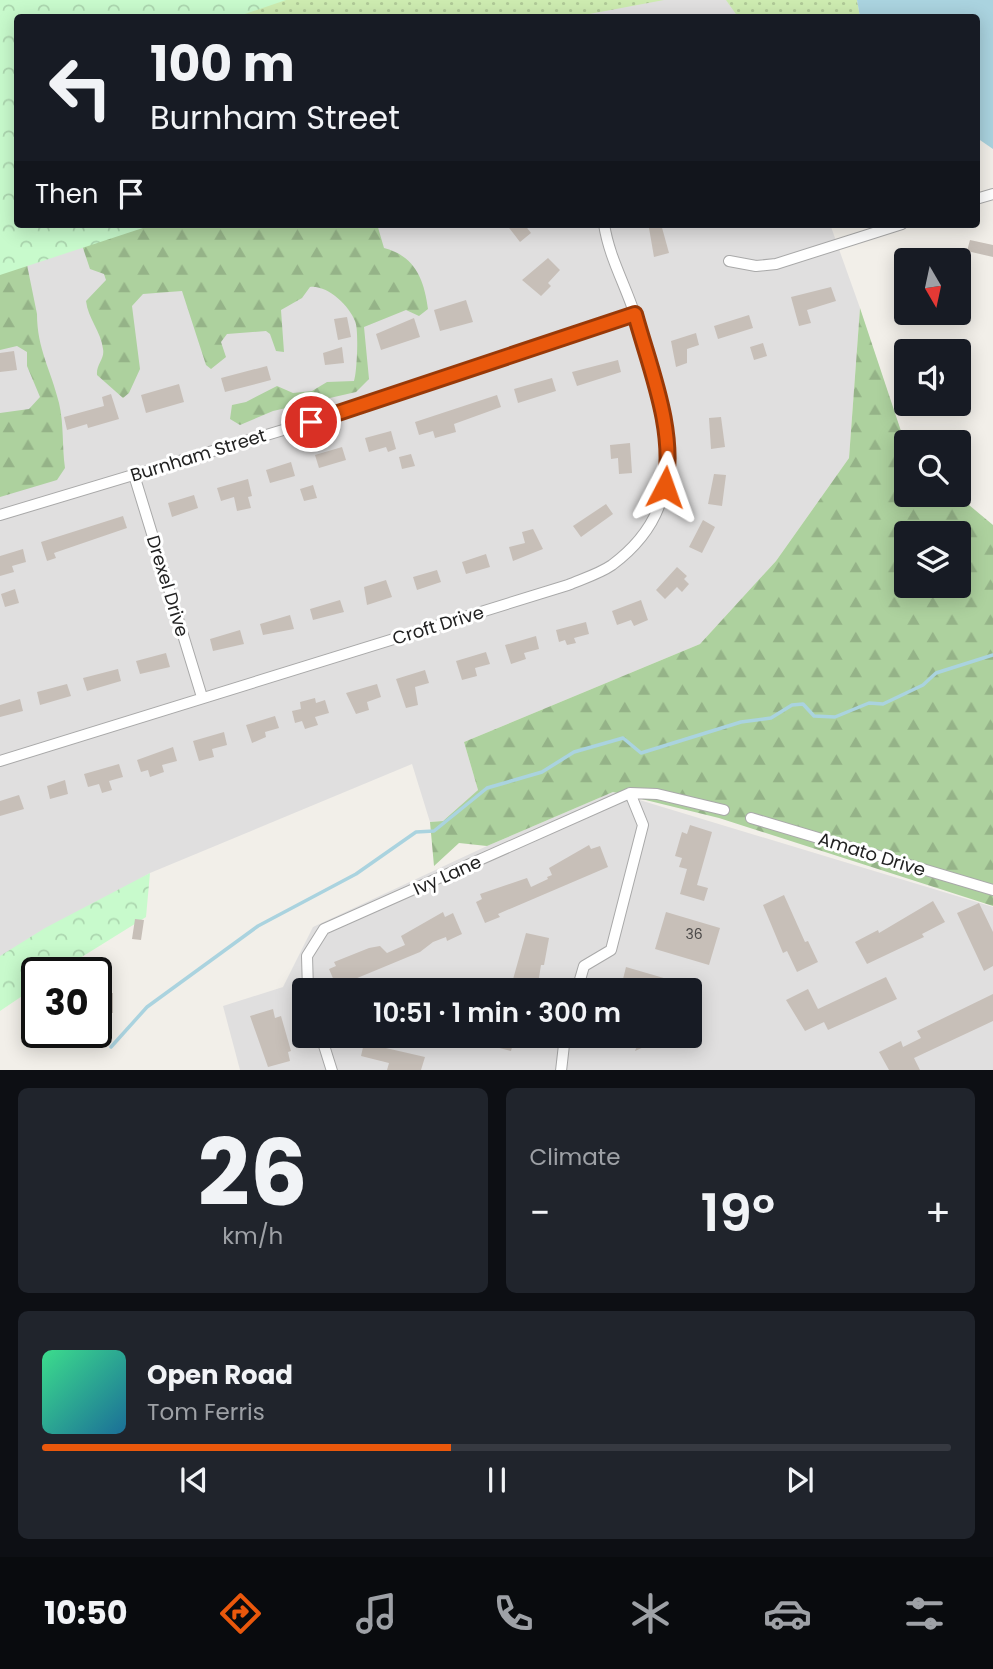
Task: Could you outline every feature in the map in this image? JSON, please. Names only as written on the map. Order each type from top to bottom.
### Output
[{"type":"street","name":"Croft Drive","points":[[0,761],[568,586],[610,567],[640,540],[662,505],[669,469],[666,429],[635,314],[613,262],[605,228]]},
{"type":"street","points":[[729,261],[756,266],[776,264],[889,228]]},
{"type":"street","name":"Burnham Street","points":[[0,515],[386,399],[635,314]]},
{"type":"street","name":"Drexel Drive","points":[[134,475],[202,698]]},
{"type":"street","points":[[580,978],[583,967],[611,950],[643,825],[630,793]]},
{"type":"street","name":"Ivy Lane","points":[[308,978],[307,956],[324,929],[630,793],[657,794],[724,810]]},
{"type":"street","name":"Amato Drive","points":[[751,818],[993,890]]},
{"type":"street","points":[[325,1048],[332,1070]]},
{"type":"street","points":[[561,1070],[564,1048]]},
{"type":"shaded area","points":[[628,0],[740,0],[747,14],[562,14]]},
{"type":"shaded area","points":[[136,228],[831,228],[860,308],[849,458],[776,561],[700,644],[464,742],[478,790],[443,821],[430,822],[412,764],[150,873],[0,960],[0,273]]},
{"type":"shaded area","points":[[613,792],[993,907],[993,1070],[240,1070],[223,1006],[283,987],[313,927],[487,846]]},
{"type":"green space","points":[[0,0],[664,0],[589,14],[14,14]]},
{"type":"green space","points":[[0,0],[286,0],[245,14],[14,14],[14,228],[143,228],[0,275]]},
{"type":"green space","points":[[726,0],[857,0],[859,14],[736,14]]},
{"type":"green space","points":[[0,132],[14,201],[14,228],[20,228],[37,314],[39,338],[61,411],[65,468],[57,480],[0,497],[0,413],[29,409],[40,397],[27,366],[27,352],[17,346],[0,350]]},
{"type":"green space","points":[[76,228],[378,228],[384,248],[403,257],[416,270],[424,288],[428,309],[419,316],[406,310],[364,327],[369,379],[356,392],[273,411],[240,425],[230,419],[232,405],[246,402],[277,386],[293,393],[312,391],[327,382],[354,381],[357,333],[355,321],[348,309],[331,293],[310,287],[302,298],[281,310],[284,352],[276,351],[270,334],[266,331],[227,334],[221,342],[226,357],[211,369],[206,365],[182,291],[143,294],[132,306],[140,369],[129,393],[123,398],[97,375],[103,349],[86,301],[106,280],[104,274],[90,269]]},
{"type":"green space","points":[[860,308],[901,430],[894,430],[894,507],[971,507],[993,525],[993,906],[719,818],[613,792],[487,846],[459,843],[434,866],[430,822],[443,821],[478,790],[464,742],[700,644],[776,561],[849,458]]},
{"type":"green space","points":[[150,873],[146,917],[82,957],[21,957],[21,997],[0,1011],[0,956],[45,928]]},
{"type":"water","points":[[857,0],[993,0],[993,149],[980,140],[980,14],[859,14]]},
{"type":"building","points":[[509,228],[527,228],[531,233],[520,242]]},
{"type":"building","points":[[649,228],[662,228],[669,253],[654,257]]},
{"type":"building","points":[[970,240],[993,245],[993,257],[971,252],[971,248],[968,248]]},
{"type":"building","points":[[548,258],[560,270],[548,283],[551,286],[541,296],[522,280]]},
{"type":"building","points":[[831,287],[836,301],[807,310],[811,323],[799,326],[791,297]]},
{"type":"building","points":[[466,300],[473,322],[440,331],[434,310]]},
{"type":"building","points":[[749,315],[753,328],[718,339],[714,326]]},
{"type":"building","points":[[347,317],[351,337],[338,340],[334,319]]},
{"type":"building","points":[[414,318],[420,337],[381,350],[376,334]]},
{"type":"building","points":[[696,333],[699,345],[687,349],[687,363],[676,367],[671,341]]},
{"type":"building","points":[[763,343],[767,356],[754,360],[750,347]]},
{"type":"building","points":[[342,347],[344,363],[325,365],[323,353]]},
{"type":"building","points":[[14,351],[17,370],[0,372],[0,353]]},
{"type":"building","points":[[618,360],[621,372],[577,386],[572,372]]},
{"type":"building","points":[[267,366],[271,380],[225,392],[221,378]]},
{"type":"building","points":[[552,378],[556,391],[518,403],[514,389]]},
{"type":"building","points":[[179,384],[184,402],[146,413],[141,395]]},
{"type":"building","points":[[111,394],[119,419],[88,428],[87,424],[67,430],[64,417],[104,406],[102,397]]},
{"type":"building","points":[[497,395],[501,407],[454,424],[456,432],[435,438],[433,431],[419,435],[415,422]]},
{"type":"building","points":[[721,417],[725,447],[711,449],[709,418]]},
{"type":"building","points":[[391,431],[396,449],[388,452],[386,447],[369,452],[365,438]]},
{"type":"building","points":[[630,443],[632,473],[619,474],[618,458],[611,459],[610,445]]},
{"type":"building","points":[[342,447],[346,460],[319,468],[315,455]]},
{"type":"building","points":[[411,454],[415,466],[402,469],[399,457]]},
{"type":"building","points":[[291,462],[295,476],[270,483],[266,470]]},
{"type":"building","points":[[714,474],[726,475],[722,506],[708,504]]},
{"type":"building","points":[[248,479],[252,496],[248,497],[251,508],[237,511],[234,497],[221,501],[217,488]]},
{"type":"building","points":[[313,485],[317,498],[304,501],[300,489]]},
{"type":"building","points":[[194,495],[198,508],[172,517],[168,503]]},
{"type":"building","points":[[606,504],[613,514],[581,537],[573,526]]},
{"type":"building","points":[[123,516],[127,528],[54,553],[56,558],[47,561],[41,542]]},
{"type":"building","points":[[703,520],[715,527],[702,553],[689,547]]},
{"type":"building","points":[[533,529],[543,549],[513,561],[509,547],[525,543],[522,532]]},
{"type":"building","points":[[23,549],[26,562],[12,566],[14,572],[0,576],[0,556]]},
{"type":"building","points":[[486,554],[490,567],[466,574],[462,562]]},
{"type":"building","points":[[677,567],[687,576],[684,579],[689,584],[682,592],[677,587],[665,599],[656,590]]},
{"type":"building","points":[[437,570],[441,582],[417,590],[413,577]]},
{"type":"building","points":[[386,580],[392,597],[367,605],[364,587]]},
{"type":"building","points":[[15,589],[19,603],[5,607],[1,594]]},
{"type":"building","points":[[340,600],[344,612],[313,620],[310,609]]},
{"type":"building","points":[[641,600],[648,620],[634,626],[631,620],[617,625],[612,611]]},
{"type":"building","points":[[290,615],[294,629],[263,635],[260,624]]},
{"type":"building","points":[[586,622],[589,634],[574,638],[576,643],[567,645],[565,640],[559,642],[556,630]]},
{"type":"building","points":[[240,630],[244,644],[213,651],[210,639]]},
{"type":"building","points":[[536,636],[539,649],[524,653],[526,659],[511,664],[505,645]]},
{"type":"building","points":[[486,652],[490,664],[475,668],[477,676],[462,680],[456,661]]},
{"type":"building","points":[[166,653],[170,667],[140,674],[136,661]]},
{"type":"building","points":[[118,669],[121,681],[87,691],[83,678]]},
{"type":"building","points":[[425,670],[429,683],[415,687],[418,705],[406,708],[396,679]]},
{"type":"building","points":[[67,684],[71,696],[40,705],[37,692]]},
{"type":"building","points":[[377,684],[381,697],[367,702],[369,710],[356,714],[346,693]]},
{"type":"building","points":[[315,698],[316,703],[325,700],[329,713],[315,717],[318,725],[305,729],[302,721],[295,723],[292,711],[301,709],[300,702]]},
{"type":"building","points":[[20,699],[23,711],[0,717],[0,705]]},
{"type":"building","points":[[275,716],[279,728],[265,732],[266,737],[252,743],[246,725]]},
{"type":"building","points":[[224,732],[227,745],[212,749],[214,757],[199,761],[193,741]]},
{"type":"building","points":[[173,747],[177,761],[162,765],[164,772],[150,777],[148,770],[141,772],[137,760]]},
{"type":"building","points":[[119,764],[123,777],[109,781],[112,790],[102,793],[99,784],[88,787],[84,774]]},
{"type":"building","points":[[65,780],[68,794],[50,799],[47,786]]},
{"type":"building","points":[[19,795],[24,809],[0,816],[0,801]]},
{"type":"building","points":[[690,825],[712,832],[697,885],[708,888],[704,901],[680,894],[687,869],[679,867],[682,858],[675,856],[682,832],[687,834]]},
{"type":"building","points":[[589,845],[591,849],[600,846],[608,867],[498,914],[500,917],[485,923],[476,902],[482,899],[480,894],[527,878],[531,887],[552,875],[549,868]]},
{"type":"building","points":[[784,895],[805,942],[808,941],[818,962],[797,972],[787,951],[783,953],[763,905]]},
{"type":"building","points":[[933,901],[945,922],[922,934],[924,937],[867,964],[855,942],[878,930],[879,933]]},
{"type":"building","points":[[979,903],[993,932],[993,966],[984,971],[957,913]]},
{"type":"building","points":[[443,912],[445,917],[453,913],[462,934],[447,941],[446,937],[433,942],[420,952],[357,978],[333,978],[329,969],[336,966],[334,962],[380,946],[387,953],[405,945],[401,936]]},
{"type":"building","points":[[666,912],[720,928],[709,965],[655,949]]},
{"type":"building","points":[[135,919],[144,920],[141,940],[132,939]]},
{"type":"building","points":[[526,933],[549,938],[539,978],[513,978]]},
{"type":"building","points":[[626,967],[664,978],[623,978]]},
{"type":"building","points":[[886,977],[897,999],[828,1030],[824,1022],[805,1031],[786,1000],[808,989],[818,1009]]},
{"type":"building","points":[[993,994],[993,1021],[914,1058],[920,1070],[889,1070],[879,1052],[901,1041],[903,1047],[921,1038],[917,1031]]},
{"type":"building","points":[[273,1009],[275,1018],[281,1016],[291,1051],[288,1052],[290,1061],[268,1067],[250,1016]]},
{"type":"building","points":[[363,1048],[386,1048],[425,1057],[421,1070],[387,1070],[389,1063],[361,1056]]},
{"type":"waterway","points":[[112,1046],[147,1007],[258,926],[356,874],[416,832],[434,831],[487,788],[542,772],[574,752],[623,738],[641,753],[741,722],[771,718],[792,705],[803,704],[814,716],[835,717],[869,703],[883,704],[923,685],[936,673],[993,655]]},
{"type":"route","points":[[311,422],[635,314],[666,429],[669,469],[665,487]]}]
